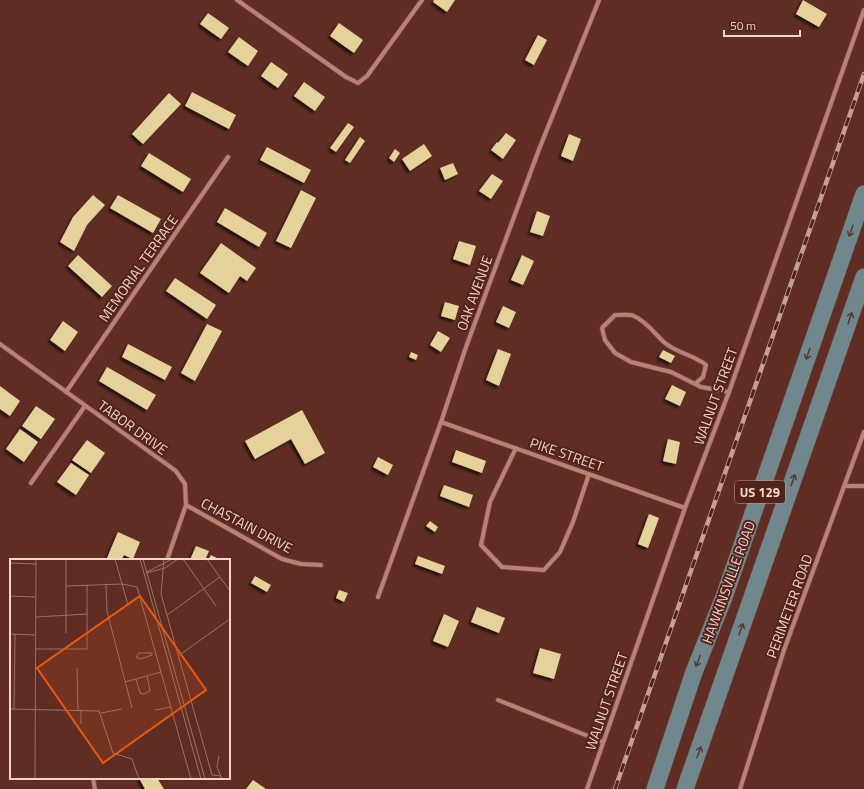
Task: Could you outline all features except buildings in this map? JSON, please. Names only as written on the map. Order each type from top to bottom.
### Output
[{"type":"main road","name":"HAWKINSVILLE ROAD","points":[[655,789],[694,672],[724,597],[864,194]]},
{"type":"main road","name":"HAWKINSVILLE ROAD","points":[[686,789],[864,277]]},
{"type":"street","points":[[237,0],[346,77],[358,83],[367,76],[422,0]]},
{"type":"street","name":"OAK AVENUE","points":[[378,597],[442,422],[466,348],[533,166],[599,0]]},
{"type":"street","name":"WALNUT STREET","points":[[587,789],[864,10]]},
{"type":"street","name":"MEMORIAL TERRACE","points":[[66,392],[228,157]]},
{"type":"street","points":[[695,384],[703,377],[706,365],[697,358],[666,344],[642,321],[633,315],[616,315],[602,328],[605,340],[615,353],[631,362],[671,372],[695,384],[701,387],[728,392]]},
{"type":"street","name":"TABOR DRIVE","points":[[0,344],[176,471],[185,484],[186,505],[168,559]]},
{"type":"street","points":[[31,483],[85,406]]},
{"type":"street","name":"PIKE STREET","points":[[442,422],[686,508]]},
{"type":"street","name":"PERIMETER ROAD","points":[[740,789],[784,650],[864,432]]},
{"type":"street","points":[[516,448],[490,502],[481,545],[502,566],[544,570],[560,552],[573,522],[589,474]]},
{"type":"street","points":[[845,485],[864,486]]},
{"type":"street","name":"CHASTAIN DRIVE","points":[[186,505],[282,559],[301,564],[321,565]]},
{"type":"street","points":[[498,700],[603,742]]},
{"type":"street","points":[[93,779],[96,789]]},
{"type":"railway","points":[[615,789],[864,74]]}]
